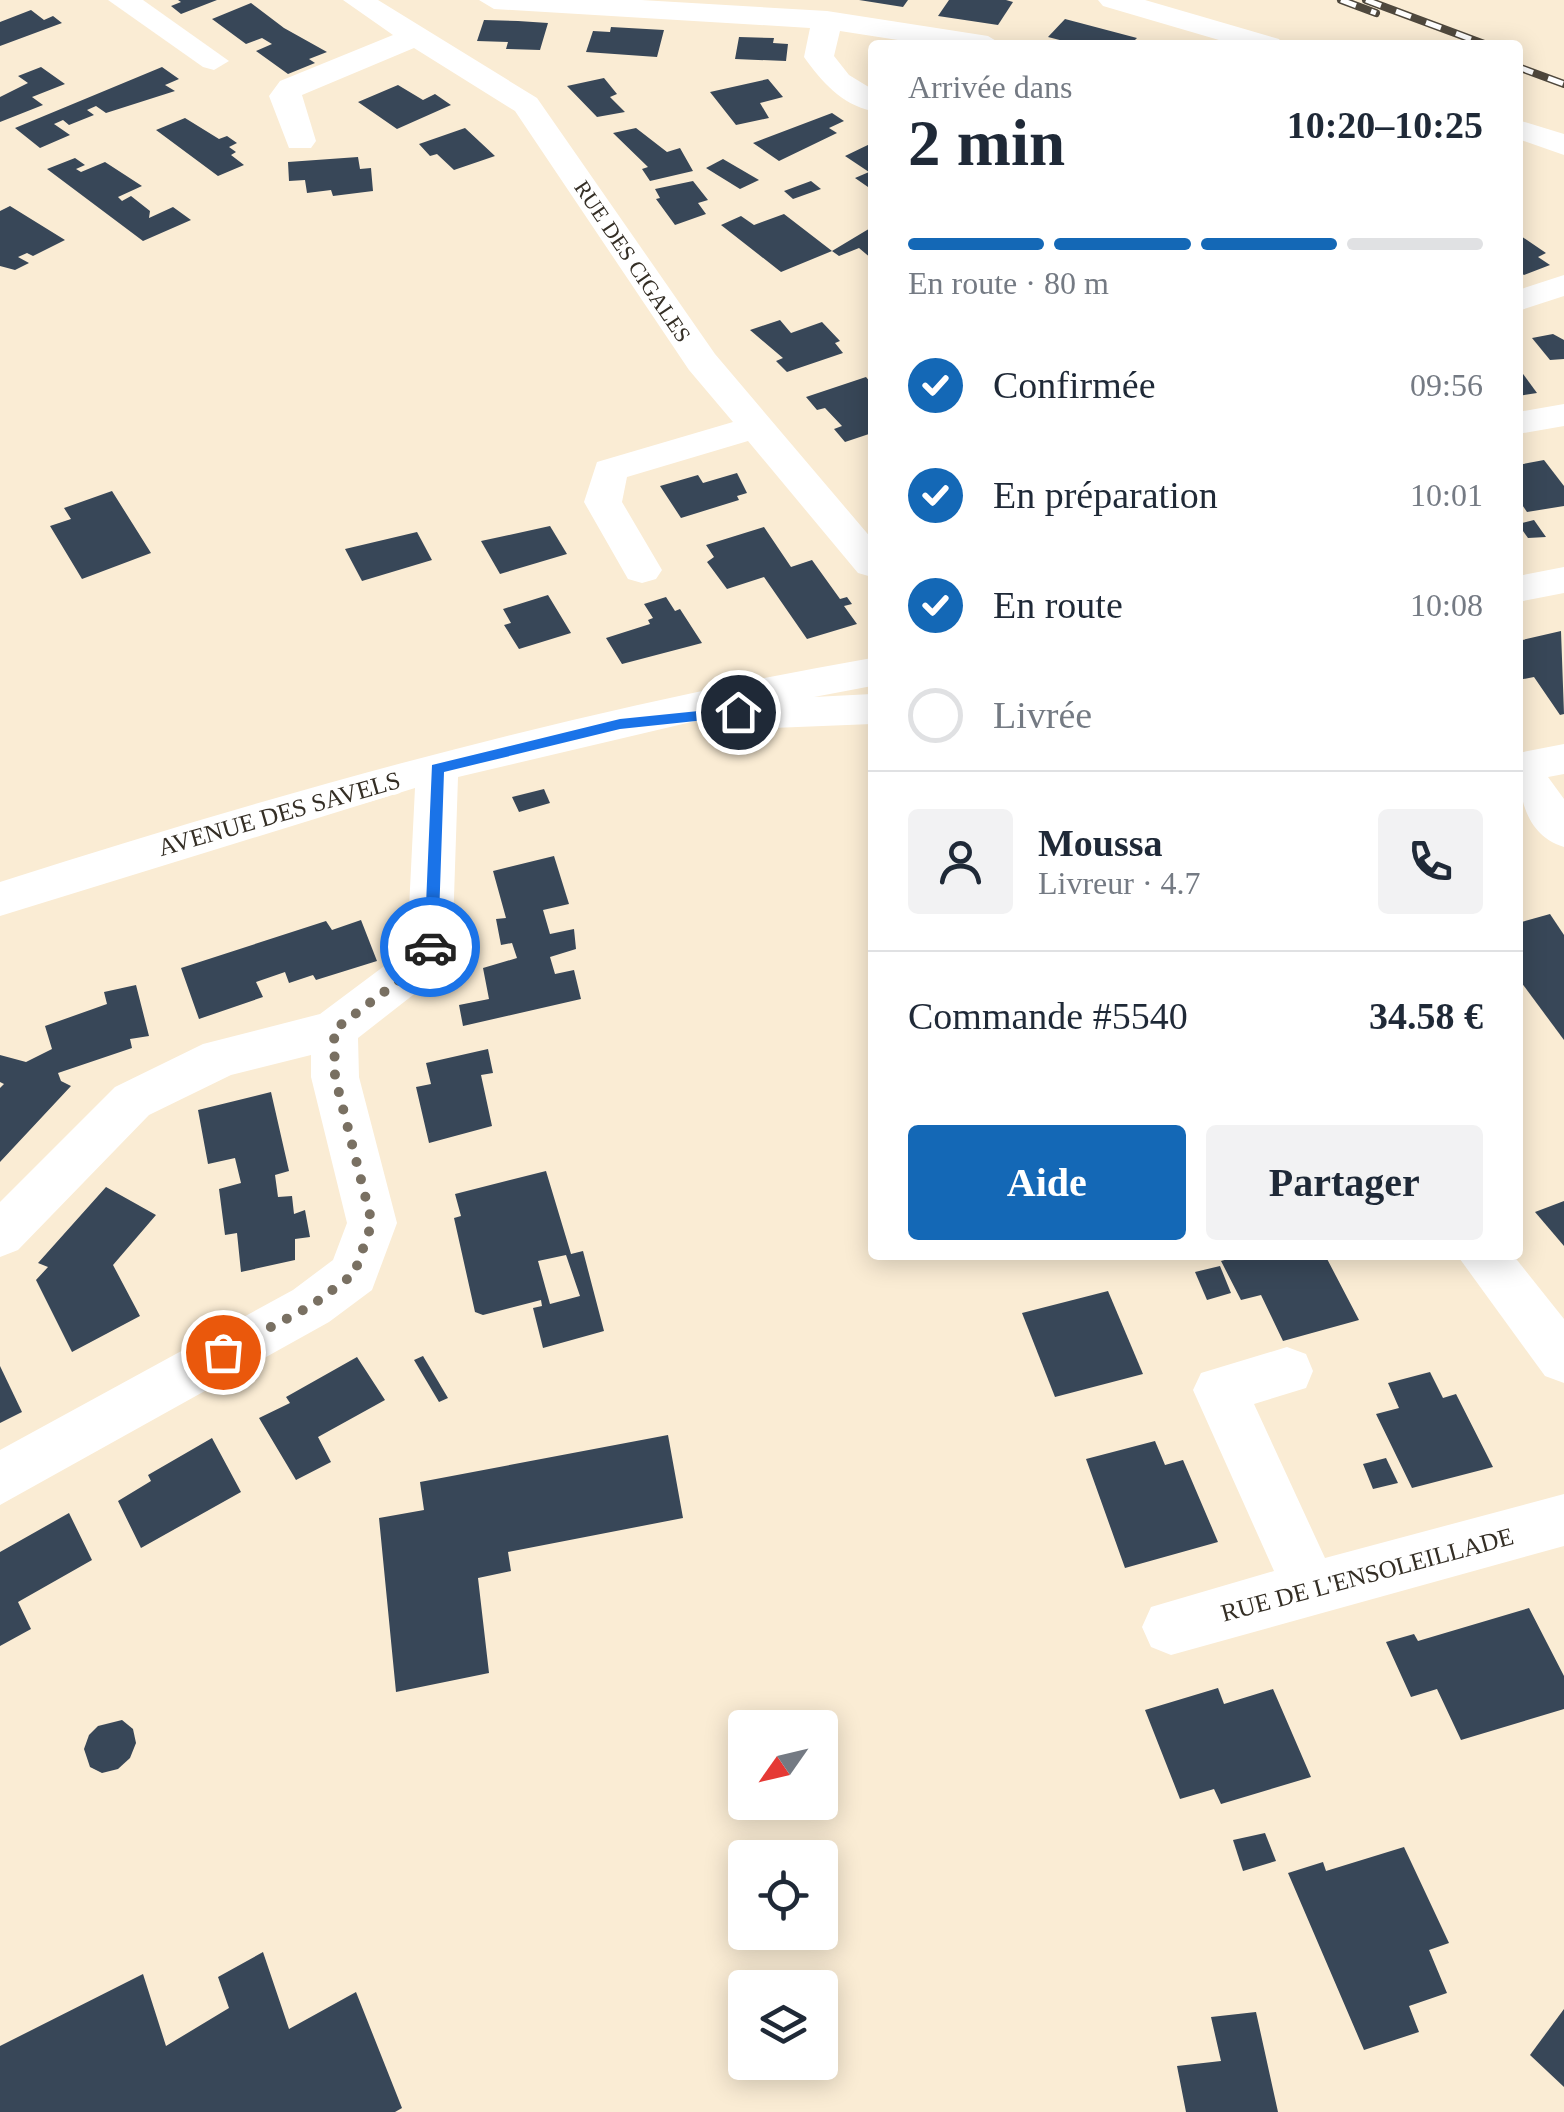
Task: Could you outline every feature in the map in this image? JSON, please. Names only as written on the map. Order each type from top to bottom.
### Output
[{"type":"street","points":[[123,0],[214,60]]},
{"type":"street","points":[[494,0],[828,20],[956,40]]},
{"type":"street","points":[[1114,0],[1251,40]]},
{"type":"street","name":"RUE DES CIGALES","points":[[368,1],[526,105],[702,362],[868,559]]},
{"type":"street","points":[[828,20],[820,58],[838,82],[868,100]]},
{"type":"street","points":[[300,140],[284,96],[291,88],[416,36]]},
{"type":"street","points":[[1523,131],[1564,145]]},
{"type":"street","points":[[1523,299],[1564,284]]},
{"type":"street","points":[[1523,422],[1564,415]]},
{"type":"street","points":[[642,570],[602,502],[610,470],[758,426]]},
{"type":"street","points":[[1523,563],[1564,556]]},
{"type":"street","points":[[1523,588],[1564,580]]},
{"type":"street","name":"AVENUE DES SAVELS","points":[[0,899],[115,861],[437,768],[620,724],[868,673]]},
{"type":"street","name":"AVENUE DES SAVELS","points":[[620,724],[738,712],[868,709]]},
{"type":"street","points":[[1523,767],[1564,759]]},
{"type":"street","points":[[0,1235],[132,1101],[220,1058],[334,1030],[430,957],[437,768]]},
{"type":"street","points":[[1523,775],[1564,832]]},
{"type":"street","points":[[0,1479],[311,1306],[354,1274],[372,1223],[335,1077],[334,1030]]},
{"type":"street","points":[[1486,1260],[1564,1359]]},
{"type":"street","points":[[1287,1372],[1220,1390],[1312,1590]]},
{"type":"street","name":"RUE DE L'ENSOLEILLADE","points":[[1171,1627],[1564,1520]]},
{"type":"building","points":[[178,0],[217,0],[181,14],[171,6],[181,2]]},
{"type":"building","points":[[859,0],[908,0],[903,7]]},
{"type":"building","points":[[949,0],[1013,2],[998,25],[938,16]]},
{"type":"building","points":[[251,3],[284,28],[327,52],[309,59],[315,63],[288,74],[256,51],[272,44],[262,38],[246,44],[212,19]]},
{"type":"building","points":[[31,10],[44,20],[53,16],[62,23],[0,46],[0,22]]},
{"type":"building","points":[[1065,19],[1137,38],[1060,40],[1048,37]]},
{"type":"building","points":[[484,20],[548,23],[540,50],[506,49],[508,42],[477,41]]},
{"type":"building","points":[[611,27],[664,30],[657,57],[586,52],[593,31],[610,32]]},
{"type":"building","points":[[739,37],[774,38],[773,43],[788,44],[786,61],[735,59]]},
{"type":"building","points":[[41,67],[65,84],[32,97],[43,105],[0,122],[0,97],[28,83],[18,76]]},
{"type":"building","points":[[162,67],[179,79],[165,85],[175,91],[106,113],[96,106],[87,110],[94,115],[69,125],[63,120],[54,124],[70,135],[40,148],[15,128]]},
{"type":"building","points":[[604,78],[617,94],[610,97],[625,112],[597,117],[567,86]]},
{"type":"building","points":[[768,79],[783,97],[760,103],[769,118],[736,125],[710,92]]},
{"type":"building","points":[[398,85],[423,100],[435,94],[451,105],[397,129],[358,102]]},
{"type":"building","points":[[832,113],[844,121],[829,128],[837,133],[779,161],[753,143]]},
{"type":"building","points":[[185,118],[219,139],[227,136],[237,143],[229,147],[236,152],[231,155],[244,165],[218,176],[156,130]]},
{"type":"building","points":[[465,128],[495,156],[454,170],[437,154],[430,156],[419,144]]},
{"type":"building","points":[[636,128],[667,152],[680,148],[693,171],[650,181],[642,169],[648,167],[613,133]]},
{"type":"building","points":[[868,145],[868,171],[845,156]]},
{"type":"building","points":[[358,157],[360,169],[371,168],[373,191],[333,196],[331,190],[307,193],[305,180],[289,181],[288,162]]},
{"type":"building","points":[[75,158],[85,165],[76,169],[81,172],[105,162],[142,186],[118,197],[122,201],[131,196],[150,211],[149,218],[173,207],[191,220],[143,241],[47,169]]},
{"type":"building","points":[[723,159],[759,180],[740,189],[706,168]]},
{"type":"building","points":[[868,172],[868,187],[855,178]]},
{"type":"building","points":[[693,181],[708,200],[698,203],[706,214],[675,225],[656,199],[660,198],[655,189]]},
{"type":"building","points":[[811,181],[821,189],[793,199],[784,191]]},
{"type":"building","points":[[10,206],[65,240],[33,256],[27,253],[18,257],[29,263],[15,270],[0,266],[0,211]]},
{"type":"building","points":[[784,214],[832,251],[781,272],[721,225],[741,216],[754,225]]},
{"type":"building","points":[[868,229],[868,256],[859,248],[839,256],[832,251]]},
{"type":"building","points":[[1523,237],[1546,253],[1538,257],[1550,265],[1524,275]]},
{"type":"building","points":[[780,320],[791,333],[822,322],[840,341],[835,343],[843,353],[787,372],[776,361],[783,358],[750,330]]},
{"type":"building","points":[[1553,334],[1564,340],[1564,359],[1550,360],[1532,338]]},
{"type":"building","points":[[1523,374],[1537,393],[1523,395]]},
{"type":"building","points":[[866,377],[868,434],[845,442],[834,429],[842,426],[825,408],[817,410],[806,397]]},
{"type":"building","points":[[1544,460],[1564,486],[1564,506],[1527,512],[1523,506],[1523,464]]},
{"type":"building","points":[[737,473],[747,493],[737,496],[739,500],[681,518],[660,486],[698,475],[703,483]]},
{"type":"building","points":[[112,491],[151,553],[82,579],[50,526],[71,519],[64,508]]},
{"type":"building","points":[[1534,520],[1546,537],[1528,538],[1523,523]]},
{"type":"building","points":[[550,526],[567,554],[500,574],[481,541]]},
{"type":"building","points":[[764,527],[791,567],[812,560],[840,599],[847,597],[852,604],[844,606],[857,624],[807,639],[764,577],[727,589],[707,562],[714,557],[706,545]]},
{"type":"building","points":[[417,532],[432,560],[362,581],[345,549]]},
{"type":"building","points":[[548,595],[571,633],[519,649],[504,625],[511,623],[503,609]]},
{"type":"building","points":[[666,597],[675,611],[680,609],[702,643],[622,664],[606,638],[650,624],[648,620],[653,618],[644,604]]},
{"type":"building","points":[[1561,631],[1564,714],[1560,715],[1534,677],[1523,679],[1523,640]]},
{"type":"building","points":[[544,789],[550,803],[519,812],[512,797]]},
{"type":"building","points":[[554,856],[569,904],[543,910],[550,934],[574,929],[576,949],[550,957],[555,974],[574,970],[581,999],[463,1026],[459,1005],[489,999],[483,968],[517,958],[512,943],[501,945],[496,919],[506,918],[493,871]]},
{"type":"building","points":[[1550,914],[1564,935],[1564,1040],[1523,985],[1523,922]]},
{"type":"building","points":[[361,920],[377,961],[316,980],[313,975],[289,983],[285,972],[256,982],[263,997],[199,1019],[181,968],[326,921],[332,930]]},
{"type":"building","points":[[136,985],[149,1036],[130,1039],[132,1048],[58,1073],[61,1081],[71,1086],[0,1162],[0,1088],[4,1084],[0,1082],[0,1055],[26,1062],[52,1049],[45,1026],[107,1004],[104,992]]},
{"type":"building","points":[[488,1049],[493,1073],[481,1075],[492,1126],[429,1143],[416,1087],[431,1084],[426,1063]]},
{"type":"building","points":[[271,1092],[289,1171],[275,1175],[278,1197],[292,1196],[294,1214],[305,1210],[310,1237],[295,1239],[295,1260],[241,1272],[237,1233],[225,1235],[219,1189],[241,1183],[235,1158],[208,1164],[198,1110]]},
{"type":"building","points":[[546,1171],[571,1254],[583,1251],[604,1331],[543,1348],[533,1308],[542,1306],[541,1300],[483,1315],[475,1312],[454,1218],[461,1216],[455,1194]],"holes":[[[566,1255],[580,1296],[550,1304],[538,1261]]]},
{"type":"building","points":[[106,1187],[156,1215],[113,1265],[140,1316],[72,1352],[36,1280],[48,1267],[38,1263]]},
{"type":"building","points":[[1564,1201],[1564,1246],[1535,1212]]},
{"type":"building","points":[[1328,1260],[1359,1320],[1283,1341],[1261,1295],[1241,1300],[1221,1261]]},
{"type":"building","points":[[1220,1266],[1231,1293],[1207,1300],[1195,1272]]},
{"type":"building","points":[[1108,1291],[1143,1374],[1055,1397],[1022,1313]]},
{"type":"building","points":[[423,1356],[448,1398],[439,1402],[414,1360]]},
{"type":"building","points":[[357,1357],[385,1400],[318,1437],[331,1462],[296,1480],[259,1418],[290,1403],[286,1397]]},
{"type":"building","points":[[0,1366],[22,1412],[0,1423]]},
{"type":"building","points":[[1430,1372],[1443,1398],[1456,1394],[1493,1467],[1412,1488],[1376,1414],[1399,1408],[1388,1383]]},
{"type":"building","points":[[668,1435],[683,1518],[508,1552],[511,1571],[478,1578],[489,1673],[396,1692],[379,1518],[424,1510],[420,1482]]},
{"type":"building","points":[[212,1438],[241,1492],[141,1548],[118,1501],[151,1481],[148,1475]]},
{"type":"building","points":[[1155,1441],[1165,1465],[1183,1460],[1218,1542],[1125,1568],[1086,1459]]},
{"type":"building","points":[[1386,1458],[1398,1483],[1373,1489],[1363,1464]]},
{"type":"building","points":[[69,1513],[92,1560],[18,1602],[31,1629],[0,1646],[0,1552]]},
{"type":"building","points":[[1529,1608],[1564,1676],[1564,1709],[1461,1740],[1437,1689],[1411,1697],[1386,1642],[1414,1634],[1418,1641]]},
{"type":"building","points":[[1218,1688],[1224,1704],[1273,1689],[1311,1777],[1221,1804],[1214,1789],[1180,1799],[1145,1710]]},
{"type":"building","points":[[122,1720],[133,1729],[136,1743],[130,1758],[118,1769],[102,1773],[90,1767],[84,1749],[89,1735],[98,1726]]},
{"type":"building","points":[[1265,1833],[1276,1861],[1243,1871],[1233,1840]]},
{"type":"building","points":[[1404,1847],[1449,1943],[1429,1950],[1447,1993],[1409,2006],[1419,2032],[1364,2050],[1288,1873],[1323,1862],[1326,1871]]},
{"type":"building","points":[[263,1952],[289,2029],[356,1992],[402,2108],[395,2112],[0,2112],[0,2046],[143,1974],[166,2046],[229,2008],[218,1977]]},
{"type":"building","points":[[1564,2009],[1564,2087],[1530,2055]]},
{"type":"building","points":[[1256,2012],[1278,2112],[1186,2112],[1177,2066],[1221,2061],[1211,2017]]},
{"type":"railway","points":[[1341,0],[1376,13]]},
{"type":"railway","points":[[1366,0],[1474,40]]},
{"type":"railway","points":[[1523,69],[1564,84]]},
{"type":"way so far","points":[[223,1352],[311,1306],[354,1274],[372,1223],[335,1077],[334,1030],[430,957],[430,947]]},
{"type":"route","points":[[430,947],[437,768],[620,724],[738,712]]}]
